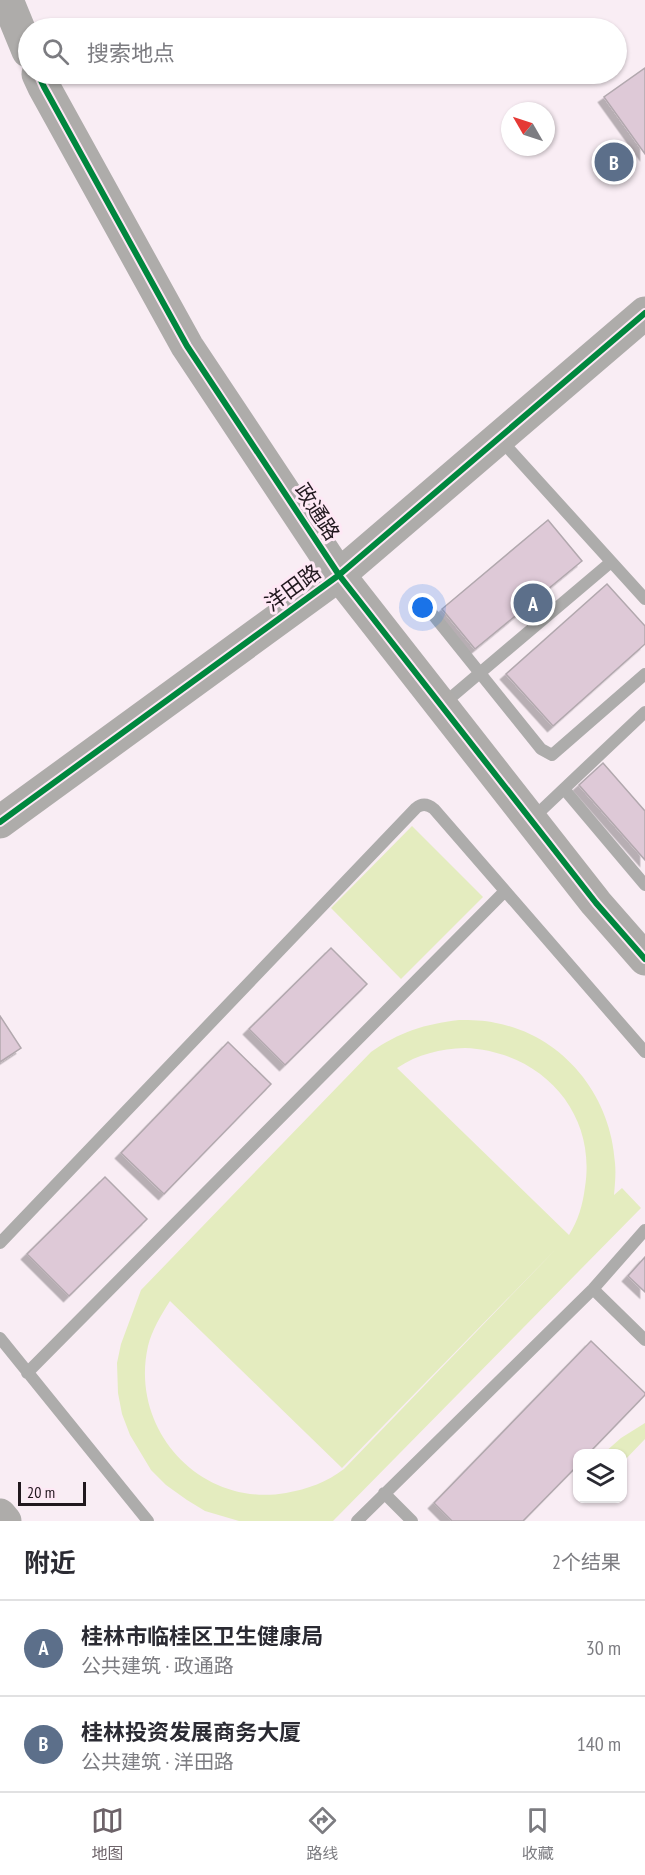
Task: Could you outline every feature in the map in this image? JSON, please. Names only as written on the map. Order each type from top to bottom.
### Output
[{"type":"street","points":[[7,0],[18,27]]},
{"type":"street","name":"政通路","points":[[43,84],[187,346],[339,575],[596,903],[645,959]]},
{"type":"street","name":"洋田路","points":[[0,822],[339,575],[645,313]]},
{"type":"street","points":[[0,1515],[5,1521]]},
{"type":"lane","points":[[499,438],[645,599]]},
{"type":"lane","points":[[441,706],[611,562]]},
{"type":"lane","points":[[430,610],[541,749],[552,755],[645,674]]},
{"type":"lane","points":[[531,820],[645,712]]},
{"type":"lane","points":[[564,789],[645,885]]},
{"type":"lane","points":[[0,1243],[418,806],[426,804],[434,809],[645,1052]]},
{"type":"lane","points":[[27,1373],[505,891]]},
{"type":"lane","points":[[357,1521],[593,1289],[645,1230]]},
{"type":"lane","points":[[593,1289],[645,1340]]},
{"type":"lane","points":[[0,1338],[148,1521]]},
{"type":"lane","points":[[384,1493],[412,1521]]},
{"type":"green space","points":[[412,826],[483,897],[401,979],[331,908]]},
{"type":"green space","points":[[459,1020],[496,1023],[520,1030],[542,1041],[562,1055],[579,1072],[593,1092],[604,1114],[615,1163],[614,1195],[622,1188],[641,1208],[333,1521],[239,1521],[205,1511],[166,1485],[151,1470],[130,1435],[122,1414],[118,1393],[117,1363],[121,1344],[141,1290],[371,1052],[402,1034]],"holes":[[[465,1048],[492,1052],[517,1060],[539,1073],[558,1090],[572,1110],[582,1134],[586,1159],[583,1200],[569,1235],[397,1068],[430,1053]],[[557,1248],[344,1469],[324,1481],[286,1493],[255,1494],[226,1488],[200,1475],[178,1457],[161,1433],[150,1407],[145,1377],[148,1346],[157,1323],[170,1301],[342,1468]]]},
{"type":"green space","points":[[645,1423],[645,1439],[627,1458],[627,1449],[609,1449]]},
{"type":"building","points":[[645,68],[645,154],[604,97],[622,84],[627,84],[627,81]]},
{"type":"building","points":[[548,520],[582,561],[475,649],[442,609]]},
{"type":"building","points":[[607,584],[645,626],[645,644],[553,726],[506,674]]},
{"type":"building","points":[[603,763],[645,811],[645,860],[579,785]]},
{"type":"building","points":[[331,948],[367,984],[285,1065],[249,1029]]},
{"type":"building","points":[[0,1016],[21,1048],[0,1062]]},
{"type":"building","points":[[228,1042],[271,1084],[164,1194],[121,1153]]},
{"type":"building","points":[[105,1177],[147,1219],[69,1296],[27,1254]]},
{"type":"building","points":[[645,1257],[645,1292],[628,1276]]},
{"type":"building","points":[[591,1341],[645,1393],[593,1449],[573,1449],[573,1470],[523,1521],[452,1521],[434,1503]]},
{"type":"cycle path","points":[[43,84],[187,346],[339,575],[596,903],[645,959]]},
{"type":"cycle path","points":[[0,822],[339,575],[645,313]]},
{"type":"place","name":"桂林投资发展商务大厦","points":[[614,162]]},
{"type":"place","name":"桂林市临桂区卫生健康局","points":[[533,603]]}]
